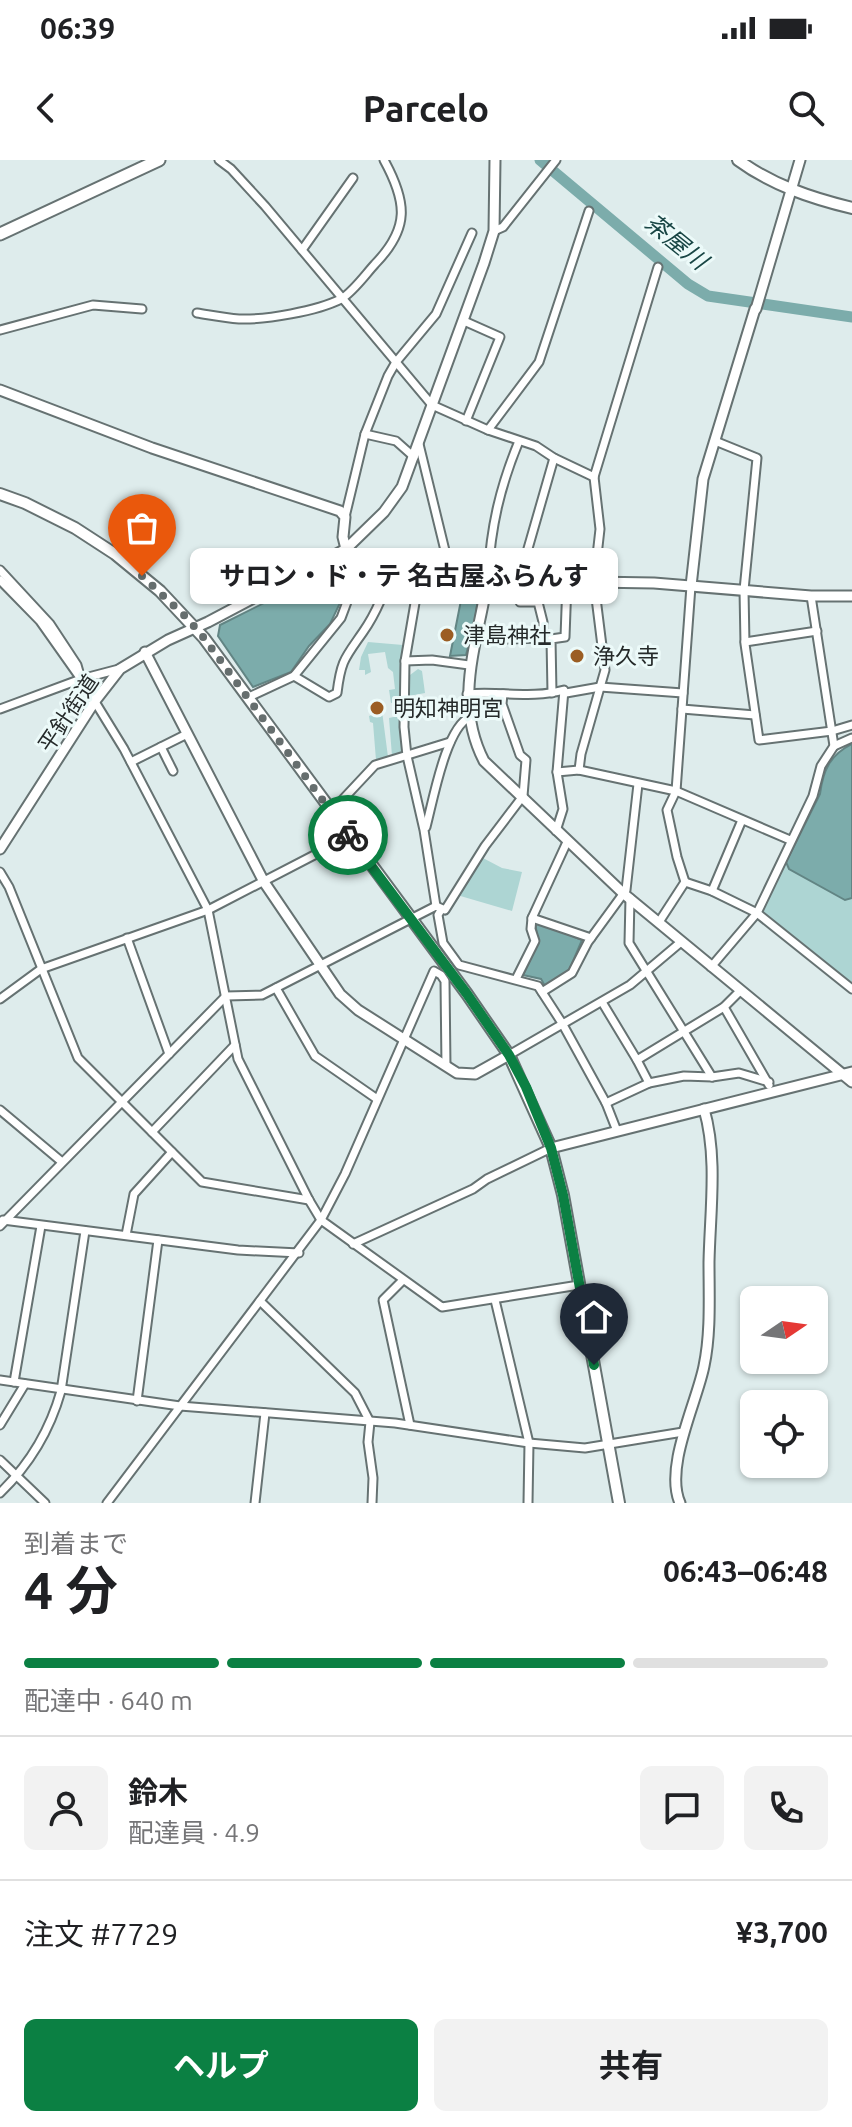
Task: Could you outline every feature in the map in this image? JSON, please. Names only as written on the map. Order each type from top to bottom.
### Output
[{"type":"main road","points":[[0,234],[159,160]]},
{"type":"main road","points":[[738,160],[767,179],[793,190],[852,208]]},
{"type":"main road","points":[[0,494],[75,528],[115,554],[160,591],[195,627],[509,1055],[551,1148],[563,1195],[619,1503]]},
{"type":"street","points":[[219,160],[231,169],[302,250],[432,405],[488,430],[536,446],[594,477]]},
{"type":"street","points":[[197,313],[252,319],[309,309],[342,298],[387,252],[402,221],[396,183],[384,160]]},
{"type":"street","name":"平針街道","points":[[0,849],[95,701],[120,669],[145,652],[346,549],[384,512],[402,487],[494,231],[495,160]]},
{"type":"street","points":[[685,882],[667,810],[676,791],[691,586],[703,479],[800,160]]},
{"type":"street","points":[[494,231],[503,227],[554,162]]},
{"type":"street","points":[[302,250],[353,178]]},
{"type":"street","points":[[488,430],[539,362],[589,211]]},
{"type":"street","points":[[472,233],[436,314],[396,362],[365,434],[345,517],[343,537],[346,549],[363,559],[523,580],[852,596]]},
{"type":"street","points":[[579,770],[605,670],[594,582],[600,529],[594,477],[658,267]]},
{"type":"street","points":[[0,330],[93,305],[142,309]]},
{"type":"street","points":[[464,321],[500,337],[466,421]]},
{"type":"street","points":[[0,390],[152,448],[340,511],[345,517]]},
{"type":"street","points":[[365,434],[396,441],[414,457]]},
{"type":"street","points":[[519,441],[502,481],[479,632],[469,665],[467,694],[470,717],[484,761],[627,896],[740,991],[847,1073],[852,1082]]},
{"type":"street","points":[[715,441],[757,458],[744,590],[745,642],[759,740],[832,731],[852,725]]},
{"type":"street","points":[[419,444],[450,571]]},
{"type":"street","points":[[552,693],[547,638],[538,602],[520,602],[534,520],[554,458]]},
{"type":"street","points":[[249,697],[294,676],[341,618],[363,559]]},
{"type":"street","points":[[294,676],[329,697],[337,693],[342,661],[363,633],[387,586],[393,563]]},
{"type":"street","points":[[421,568],[405,661],[403,692],[407,756],[424,830],[443,943],[459,965],[538,986],[606,1103],[617,1131]]},
{"type":"street","points":[[0,570],[50,624],[77,665],[81,679]]},
{"type":"street","points":[[0,580],[40,621],[95,701],[131,762],[208,910],[235,1045],[248,1082],[321,1220],[442,1307],[579,1285]]},
{"type":"street","points":[[479,632],[505,639],[565,637],[567,582]]},
{"type":"street","points":[[811,596],[834,746]]},
{"type":"street","points":[[745,642],[817,631]]},
{"type":"street","points":[[145,652],[264,882],[340,994],[358,1010],[457,1073],[469,1075],[602,1002],[630,985],[681,942]]},
{"type":"street","points":[[405,661],[432,660],[469,665]]},
{"type":"street","points":[[0,709],[81,679],[120,669]]},
{"type":"street","points":[[467,694],[532,696],[600,687],[683,693]]},
{"type":"street","points":[[556,831],[563,809],[557,772],[566,693]]},
{"type":"street","points":[[1,1222],[226,996],[262,995],[410,918],[438,908],[445,910],[485,846],[523,796],[526,760],[520,755],[502,704],[503,694]]},
{"type":"street","points":[[682,709],[755,715]]},
{"type":"street","points":[[424,830],[450,742],[461,722],[470,717]]},
{"type":"street","points":[[131,762],[187,734]]},
{"type":"street","points":[[711,967],[757,913],[813,796],[821,766],[834,746],[852,738]]},
{"type":"street","points":[[331,812],[375,765],[450,742]]},
{"type":"street","points":[[161,747],[173,771]]},
{"type":"street","points":[[557,772],[579,770],[676,791],[790,840]]},
{"type":"street","points":[[638,784],[627,896],[627,937],[645,972],[712,1077]]},
{"type":"street","points":[[712,891],[742,820]]},
{"type":"street","points":[[0,999],[41,969],[208,910],[349,837]]},
{"type":"street","points":[[516,979],[535,941],[531,929],[532,918],[567,842]]},
{"type":"street","points":[[0,872],[5,877],[78,1058],[202,1182],[309,1200]]},
{"type":"street","points":[[685,882],[712,891],[757,913],[852,989]]},
{"type":"street","points":[[659,922],[685,882]]},
{"type":"street","points":[[542,992],[572,973],[591,938],[627,896]]},
{"type":"street","points":[[532,918],[591,938]]},
{"type":"street","points":[[127,938],[169,1054]]},
{"type":"street","points":[[107,1503],[321,1220],[345,1174],[434,971],[445,981],[446,1066]]},
{"type":"street","points":[[276,988],[315,1056],[377,1099]]},
{"type":"street","points":[[637,1060],[724,1007],[740,991]]},
{"type":"street","points":[[602,1002],[649,1083]]},
{"type":"street","points":[[724,1007],[770,1087]]},
{"type":"street","points":[[152,1132],[235,1045]]},
{"type":"street","points":[[606,1103],[649,1083],[684,1076],[712,1077],[739,1073],[770,1087]]},
{"type":"street","points":[[353,1244],[473,1189],[551,1148],[704,1109],[770,1087],[847,1073]]},
{"type":"street","points":[[680,1503],[677,1499],[677,1473],[683,1432],[704,1367],[707,1334],[711,1146],[704,1109]]},
{"type":"street","points":[[0,1110],[62,1162]]},
{"type":"street","points":[[126,1235],[134,1194],[172,1152]]},
{"type":"street","points":[[1,1222],[238,1250],[299,1253]]},
{"type":"street","points":[[14,1382],[41,1226]]},
{"type":"street","points":[[0,1493],[17,1476],[54,1415],[61,1391],[85,1231]]},
{"type":"street","points":[[137,1401],[158,1240]]},
{"type":"street","points":[[403,1280],[383,1300],[410,1425]]},
{"type":"street","points":[[495,1300],[529,1443],[528,1503]]},
{"type":"street","points":[[260,1301],[335,1376],[348,1385],[370,1422],[368,1442],[373,1478],[372,1503]]},
{"type":"street","points":[[0,1380],[180,1406],[410,1425],[585,1448],[683,1432]]},
{"type":"street","points":[[0,1425],[25,1384]]},
{"type":"street","points":[[255,1503],[265,1413]]},
{"type":"street","points":[[0,1460],[45,1503]]},
{"type":"shaded area","points":[[326,572],[350,582],[330,624],[309,646],[291,672],[253,687],[218,636],[220,625]]},
{"type":"shaded area","points":[[465,580],[480,584],[475,620],[466,655],[450,656]]},
{"type":"shaded area","points":[[368,642],[403,645],[399,702],[391,703],[389,690],[395,689],[393,672],[388,668],[385,652],[368,654],[371,672],[365,675],[365,670],[359,670]]},
{"type":"shaded area","points":[[418,669],[422,671],[425,693],[409,696],[410,675]]},
{"type":"shaded area","points":[[399,706],[403,754],[392,756],[389,718],[398,716],[396,707]]},
{"type":"shaded area","points":[[382,711],[388,757],[376,760],[373,723],[369,716]]},
{"type":"shaded area","points":[[852,744],[852,898],[845,900],[789,869],[786,862],[820,794],[829,764]]},
{"type":"shaded area","points":[[481,857],[502,868],[522,872],[512,911],[457,895]]},
{"type":"shaded area","points":[[786,862],[789,869],[845,900],[852,898],[852,986],[763,914],[762,909]]},
{"type":"shaded area","points":[[535,921],[582,940],[568,973],[545,986],[541,979],[523,975],[538,943]]},
{"type":"waterway","name":"茶屋川","points":[[540,160],[688,284],[708,296],[852,317]]},
{"type":"way so far","points":[[142,576],[204,638],[348,835]]},
{"type":"place","name":"サロン・ド・テ 名古屋ふらんす","points":[[142,576]]},
{"type":"place","name":"津島神社","points":[[447,635]]},
{"type":"place","name":"浄久寺","points":[[577,656]]},
{"type":"place","name":"明知神明宮","points":[[377,708]]},
{"type":"route","points":[[348,835],[467,994],[509,1055],[526,1087],[551,1148],[563,1195],[594,1365]]}]
